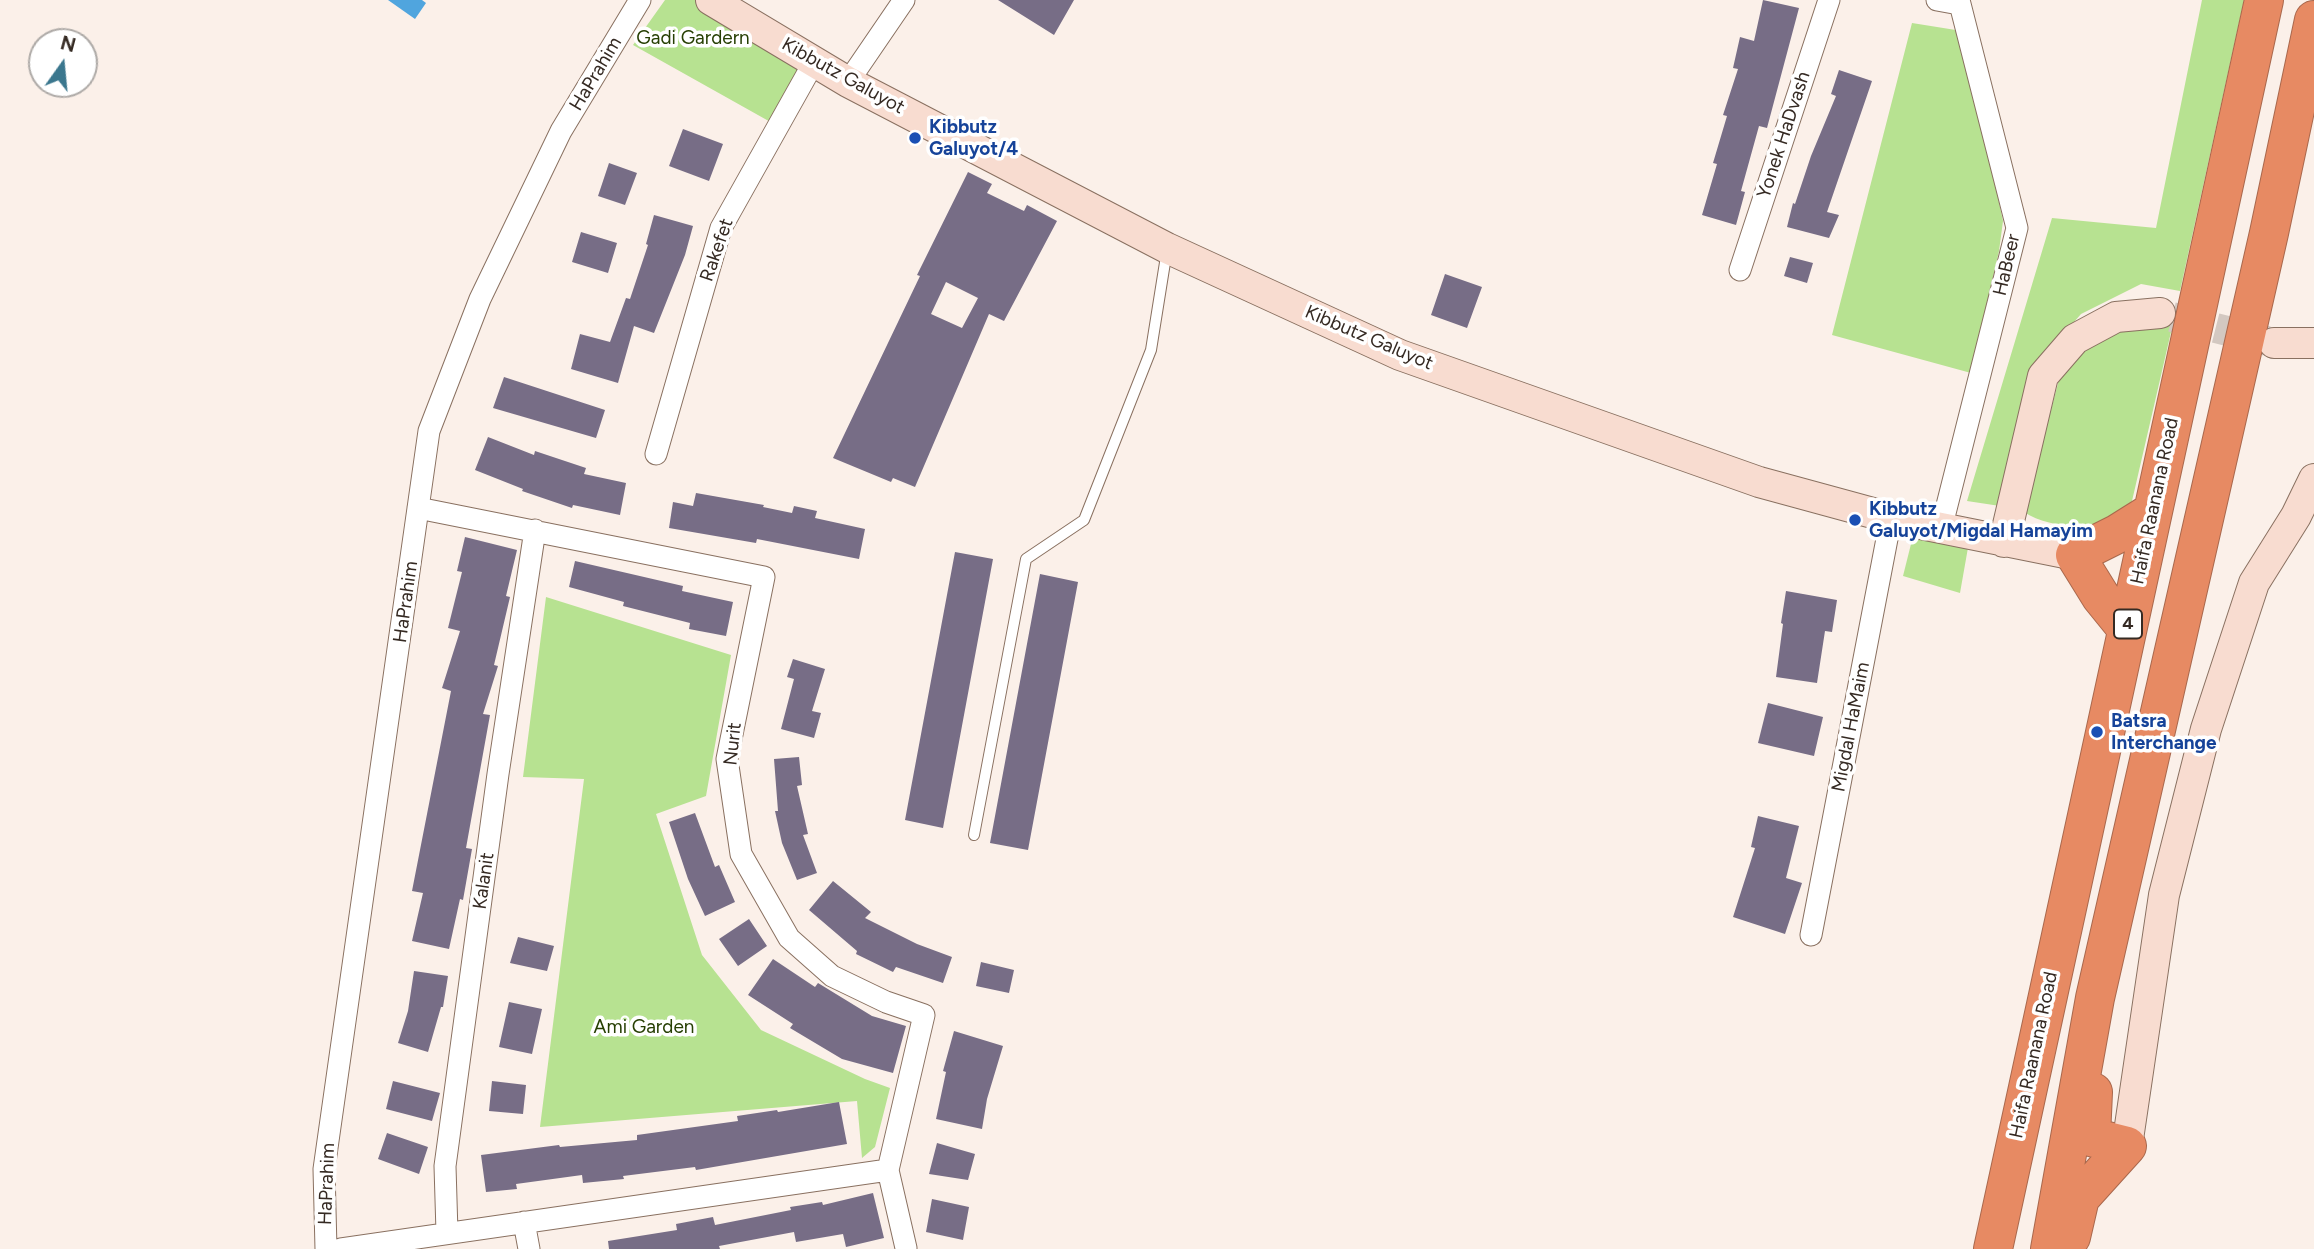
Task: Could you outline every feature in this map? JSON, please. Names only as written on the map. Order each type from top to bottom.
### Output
[{"type":"highway","name":"Haifa Raanana Road","points":[[1993,1249],[2264,0]]},
{"type":"highway","points":[[2050,1249],[2095,998],[2269,233],[2314,20]]},
{"type":"highway","points":[[2127,629],[2101,597],[2075,555],[2117,534],[2152,512]]},
{"type":"highway","points":[[2068,1249],[2080,1198],[2127,1146],[2091,1137],[2095,998]]},
{"type":"street","name":"HaPrahim","points":[[326,1249],[324,1169],[429,431],[480,299],[561,131],[640,0]]},
{"type":"street","name":"Kibbutz Galuyot","points":[[711,0],[848,82],[1167,248],[1400,355],[1759,482],[1891,518],[2075,555]]},
{"type":"street","points":[[848,82],[904,0]]},
{"type":"street","name":"Yonek HaDvash","points":[[1740,270],[1829,0]]},
{"type":"street","points":[[1937,0],[1959,2]]},
{"type":"street","name":"HaBeer","points":[[1941,529],[2017,228],[1959,2]]},
{"type":"street","name":"Rakefet","points":[[656,454],[721,228],[814,62]]},
{"type":"street","points":[[2004,542],[2043,376],[2075,339],[2116,317],[2160,313]]},
{"type":"street","points":[[2274,343],[2314,343]]},
{"type":"street","points":[[2127,1146],[2164,895],[2206,729],[2254,583],[2297,516],[2314,479]]},
{"type":"street","name":"Nurit","points":[[418,508],[764,577],[727,759],[741,854],[789,938],[832,976],[886,1002],[924,1015],[888,1170],[906,1248]]},
{"type":"street","name":"Migdal HaMaim","points":[[1811,935],[1891,518]]},
{"type":"street","name":"Kalanit","points":[[447,1233],[446,1166],[498,774],[535,530]]},
{"type":"street","points":[[341,1249],[888,1170]]},
{"type":"street","points":[[524,1222],[529,1249]]},
{"type":"lane","points":[[974,835],[1026,559],[1084,520],[1151,350],[1167,248]]},
{"type":"green space","name":"Gadi Gardern","points":[[665,0],[697,0],[800,65],[774,124],[633,45]]},
{"type":"green space","points":[[2202,0],[2244,0],[2180,291],[2141,284],[2081,314],[2047,353],[2000,506],[1967,501],[2052,218],[2156,228]]},
{"type":"green space","points":[[1912,23],[1962,31],[2003,221],[1999,251],[1971,373],[1832,335]]},
{"type":"green space","points":[[2161,317],[2174,319],[2132,501],[2125,513],[2109,523],[2084,527],[2045,521],[2024,512],[2061,372],[2090,341]]},
{"type":"green space","points":[[1921,534],[1969,542],[1960,593],[1903,576],[1911,544]]},
{"type":"green space","name":"Ami Garden","points":[[546,597],[731,655],[706,796],[656,814],[702,955],[761,1030],[890,1088],[875,1147],[862,1158],[857,1101],[540,1127],[584,779],[523,777]]},
{"type":"water","points":[[388,0],[422,0],[426,3],[415,19]]},
{"type":"building","points":[[998,0],[1074,0],[1054,35]]},
{"type":"building","points":[[1763,0],[1799,8],[1767,128],[1759,126],[1741,191],[1745,192],[1736,225],[1702,215],[1717,164],[1713,163],[1727,116],[1723,115],[1738,69],[1733,68],[1740,37],[1754,41]]},
{"type":"building","points":[[1839,70],[1872,81],[1827,212],[1839,215],[1829,238],[1787,227],[1793,203],[1795,204],[1836,96],[1831,94]]},
{"type":"building","points":[[683,129],[723,144],[709,181],[669,166]]},
{"type":"building","points":[[609,163],[637,173],[625,205],[598,196]]},
{"type":"building","points":[[968,172],[992,184],[987,193],[1024,211],[1027,205],[1057,221],[1004,321],[989,314],[915,487],[893,478],[891,482],[833,458],[920,276],[917,275]],"holes":[[[946,282],[978,298],[962,328],[931,314]]]},
{"type":"building","points":[[654,215],[693,226],[685,255],[654,333],[634,326],[618,383],[571,369],[580,334],[610,342],[626,298],[630,299],[648,245],[646,244]]},
{"type":"building","points":[[581,232],[617,243],[608,273],[572,262]]},
{"type":"building","points":[[1790,257],[1813,263],[1807,283],[1784,276]]},
{"type":"building","points":[[1445,274],[1482,287],[1467,328],[1431,315]]},
{"type":"building","points":[[504,377],[605,410],[596,438],[493,408]]},
{"type":"building","points":[[488,437],[534,455],[535,451],[586,468],[584,474],[626,483],[620,515],[573,505],[572,508],[522,491],[523,489],[475,470]]},
{"type":"building","points":[[696,493],[764,505],[763,507],[792,513],[794,506],[817,511],[815,518],[865,529],[859,559],[757,539],[756,543],[669,528],[673,502],[693,506]]},
{"type":"building","points":[[465,537],[517,550],[506,596],[510,597],[494,665],[498,666],[483,714],[490,715],[466,848],[472,849],[463,900],[460,899],[449,949],[412,941],[423,893],[412,891],[451,691],[442,688],[460,631],[448,628],[462,572],[457,571]]},
{"type":"building","points":[[955,552],[993,559],[943,828],[905,820]]},
{"type":"building","points":[[575,561],[683,586],[682,591],[733,602],[726,636],[689,629],[690,623],[623,606],[624,602],[569,587]]},
{"type":"building","points":[[1040,574],[1078,582],[1028,850],[990,843]]},
{"type":"building","points":[[1786,591],[1837,600],[1832,632],[1825,631],[1817,683],[1776,677]]},
{"type":"building","points":[[793,659],[825,669],[812,711],[821,713],[814,738],[781,729],[794,679],[787,677]]},
{"type":"building","points":[[1768,703],[1823,717],[1814,756],[1758,743]]},
{"type":"building","points":[[799,757],[802,785],[797,786],[808,834],[803,835],[817,873],[797,880],[782,843],[775,811],[778,811],[774,759]]},
{"type":"building","points":[[695,813],[715,867],[719,865],[735,902],[705,916],[688,879],[669,822]]},
{"type":"building","points":[[1758,816],[1799,826],[1786,878],[1802,883],[1785,934],[1733,917],[1755,848],[1751,847]]},
{"type":"building","points":[[833,881],[871,912],[865,918],[917,944],[952,957],[943,983],[896,967],[893,972],[856,954],[857,951],[809,910]]},
{"type":"building","points":[[749,919],[767,946],[738,966],[719,939]]},
{"type":"building","points":[[518,937],[554,946],[547,971],[510,963]]},
{"type":"building","points":[[773,959],[815,987],[818,983],[872,1016],[906,1026],[893,1073],[842,1059],[790,1028],[793,1024],[748,995]]},
{"type":"building","points":[[981,962],[1014,970],[1009,993],[976,986]]},
{"type":"building","points":[[414,971],[448,976],[443,1007],[428,1052],[398,1043],[408,1011]]},
{"type":"building","points":[[509,1002],[542,1009],[532,1054],[499,1047]]},
{"type":"building","points":[[954,1031],[1003,1046],[987,1099],[982,1129],[936,1119],[946,1072],[943,1071]]},
{"type":"building","points":[[393,1081],[440,1093],[432,1121],[386,1109]]},
{"type":"building","points":[[492,1081],[526,1085],[523,1114],[489,1111]]},
{"type":"building","points":[[839,1102],[847,1144],[696,1170],[695,1167],[583,1183],[582,1175],[516,1184],[517,1189],[486,1192],[481,1155],[559,1145],[637,1140],[637,1135],[738,1121],[737,1116]]},
{"type":"building","points":[[387,1133],[428,1147],[419,1174],[378,1159]]},
{"type":"building","points":[[937,1143],[975,1154],[968,1180],[929,1174]]},
{"type":"building","points":[[873,1193],[884,1238],[846,1247],[843,1234],[796,1242],[794,1232],[719,1246],[720,1249],[609,1249],[608,1241],[677,1230],[676,1224],[713,1217],[715,1225],[791,1210],[790,1207],[822,1202],[823,1205]]},
{"type":"building","points":[[932,1199],[969,1207],[963,1240],[926,1232]]},
{"type":"tunnel","points":[[2172,317],[2267,341]]},
{"type":"place","name":"Kibbutz Galuyot/4","points":[[915,138]]},
{"type":"place","name":"Kibbutz Galuyot/Migdal Hamayim","points":[[1855,520]]},
{"type":"place","name":"Batsra Interchange","points":[[2097,732]]}]
